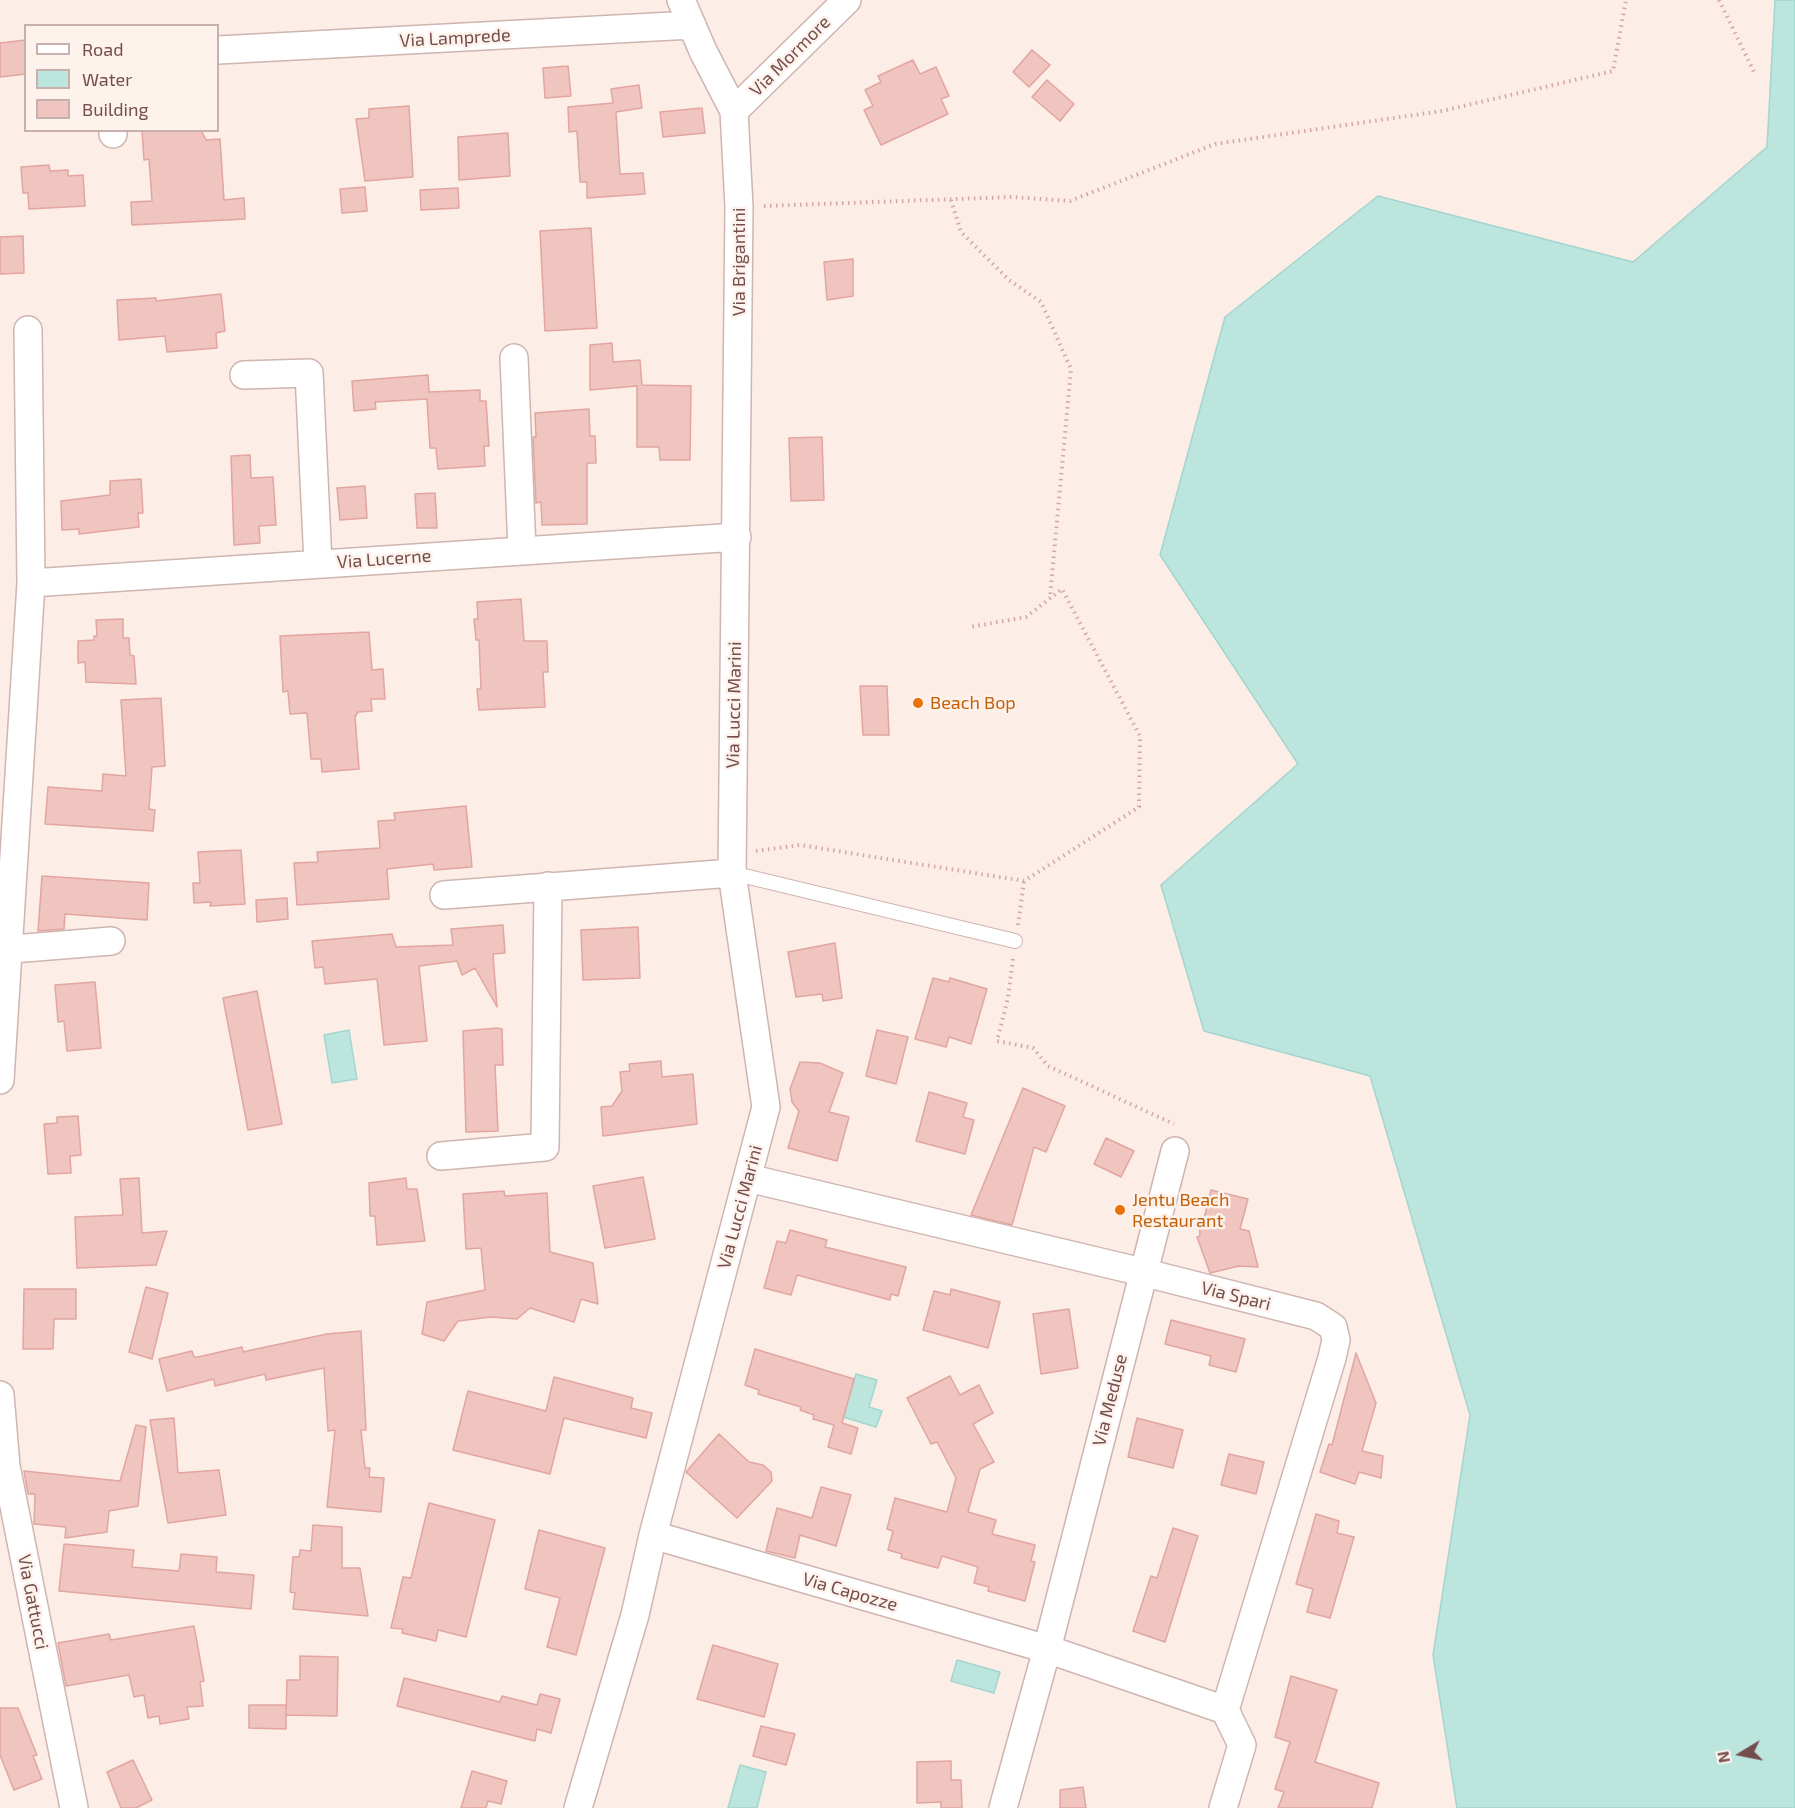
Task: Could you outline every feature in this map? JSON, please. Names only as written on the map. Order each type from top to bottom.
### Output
[{"type":"street","name":"Via Brigantini","points":[[681,0],[734,111],[739,207],[737,537]]},
{"type":"street","name":"Via Mormore","points":[[734,111],[847,0]]},
{"type":"street","name":"Via Lamprede","points":[[219,50],[692,25]]},
{"type":"street","points":[[0,1080],[3,950],[31,583],[28,330]]},
{"type":"street","points":[[514,358],[522,550]]},
{"type":"street","points":[[244,375],[309,373],[318,563]]},
{"type":"street","name":"Via Lucerne","points":[[31,583],[737,537]]},
{"type":"street","name":"Via Lucci Marini","points":[[578,1808],[635,1615],[653,1535],[766,1107],[732,864],[737,537]]},
{"type":"street","points":[[444,895],[548,886],[732,864]]},
{"type":"street","points":[[441,1156],[545,1147],[548,886]]},
{"type":"street","points":[[3,950],[111,942]]},
{"type":"street","name":"Via Meduse","points":[[1003,1808],[1047,1648],[1175,1151]]},
{"type":"street","name":"Via Spari","points":[[748,1178],[1316,1316],[1333,1327],[1336,1340],[1226,1710]]},
{"type":"street","name":"Via Gattucci","points":[[0,1395],[6,1466],[74,1808]]},
{"type":"street","name":"Via Capozze","points":[[653,1535],[1047,1648],[1226,1710]]},
{"type":"street","points":[[1223,1808],[1242,1745],[1226,1710]]},
{"type":"lane","points":[[732,864],[1016,941]]},
{"type":"path","points":[[739,207],[1012,198],[1070,201],[1215,144],[1442,111],[1613,71],[1626,0]]},
{"type":"path","points":[[1719,0],[1755,74]]},
{"type":"path","points":[[951,200],[961,232],[1009,280],[1041,302],[1071,369],[1050,598]]},
{"type":"path","points":[[732,864],[800,845],[1024,881],[1139,807],[1140,736],[1062,589],[1026,617],[970,627]]},
{"type":"path","points":[[1024,881],[1008,998],[997,1041],[1033,1048],[1048,1066],[1180,1128],[1175,1151]]},
{"type":"water","points":[[1775,0],[1795,0],[1795,1808],[1457,1808],[1433,1655],[1470,1415],[1370,1076],[1204,1031],[1161,885],[1298,764],[1160,555],[1225,317],[1378,196],[1633,262],[1767,147]]},
{"type":"water","points":[[349,1030],[357,1079],[332,1083],[324,1035]]},
{"type":"water","points":[[856,1374],[877,1380],[869,1407],[882,1411],[876,1427],[843,1417]]},
{"type":"water","points":[[957,1660],[1000,1672],[994,1693],[951,1681]]},
{"type":"water","points":[[740,1765],[766,1772],[757,1808],[728,1808]]},
{"type":"building","points":[[24,40],[24,74],[0,77],[0,43]]},
{"type":"building","points":[[1032,50],[1050,65],[1029,87],[1013,72]]},
{"type":"building","points":[[913,60],[920,74],[936,67],[949,96],[941,99],[948,114],[881,145],[864,110],[873,106],[865,90],[881,82],[878,76]]},
{"type":"building","points":[[568,66],[571,96],[545,98],[543,68]]},
{"type":"building","points":[[1047,80],[1074,104],[1060,121],[1032,97]]},
{"type":"building","points":[[639,85],[642,108],[616,112],[620,174],[643,173],[645,194],[587,198],[587,182],[580,182],[577,131],[569,132],[568,107],[613,103],[611,89]]},
{"type":"building","points":[[409,106],[413,177],[365,181],[356,119],[369,118],[369,109]]},
{"type":"building","points":[[702,108],[705,133],[663,137],[660,112]]},
{"type":"building","points":[[142,132],[202,132],[206,140],[220,139],[224,200],[244,198],[245,219],[132,225],[131,202],[152,201],[149,159],[144,160]]},
{"type":"building","points":[[508,133],[510,176],[459,180],[458,137]]},
{"type":"building","points":[[49,165],[50,171],[68,170],[68,176],[83,175],[85,206],[29,209],[28,193],[23,193],[21,167]]},
{"type":"building","points":[[365,187],[367,211],[342,213],[340,189]]},
{"type":"building","points":[[458,188],[459,208],[421,210],[420,190]]},
{"type":"building","points":[[591,228],[597,328],[545,331],[540,231]]},
{"type":"building","points":[[23,236],[24,273],[0,274],[0,237]]},
{"type":"building","points":[[853,259],[853,296],[827,300],[824,262]]},
{"type":"building","points":[[221,294],[225,331],[216,333],[217,348],[167,352],[165,336],[119,340],[117,300],[156,298],[156,301]]},
{"type":"building","points":[[612,343],[613,362],[640,360],[642,385],[691,386],[690,460],[660,460],[659,447],[637,447],[637,386],[590,390],[590,345]]},
{"type":"building","points":[[428,375],[429,392],[480,390],[480,401],[486,401],[489,446],[484,446],[485,466],[438,469],[436,448],[430,448],[427,399],[375,402],[376,409],[354,411],[352,381]]},
{"type":"building","points":[[589,409],[590,436],[595,436],[596,463],[587,463],[587,524],[542,525],[541,502],[536,503],[533,437],[536,437],[535,413]]},
{"type":"building","points":[[822,437],[824,500],[791,501],[789,438]]},
{"type":"building","points":[[250,455],[251,478],[273,477],[276,525],[259,526],[260,543],[234,545],[231,456]]},
{"type":"building","points":[[141,479],[143,513],[138,513],[139,527],[79,534],[79,529],[62,530],[61,501],[110,495],[110,481]]},
{"type":"building","points":[[365,486],[367,518],[340,520],[337,488]]},
{"type":"building","points":[[435,493],[437,528],[417,528],[415,494]]},
{"type":"building","points":[[521,599],[524,641],[547,641],[548,672],[543,672],[545,707],[479,710],[477,689],[481,689],[479,640],[476,640],[474,619],[478,619],[477,602]]},
{"type":"building","points":[[123,619],[123,638],[129,638],[130,655],[134,656],[136,684],[86,682],[85,662],[78,663],[78,641],[94,640],[94,636],[97,636],[96,620]]},
{"type":"building","points":[[369,632],[372,670],[383,669],[385,699],[371,699],[372,711],[358,712],[355,717],[359,769],[322,772],[321,759],[311,759],[307,713],[290,714],[288,691],[283,692],[280,636]]},
{"type":"building","points":[[860,686],[887,686],[889,735],[863,735]]},
{"type":"building","points":[[161,698],[165,766],[152,767],[149,809],[155,810],[153,831],[45,824],[48,787],[102,791],[103,774],[126,776],[121,700]]},
{"type":"building","points":[[466,806],[472,867],[434,870],[433,864],[387,869],[389,899],[297,905],[294,863],[318,862],[317,852],[380,848],[378,821],[395,820],[394,813]]},
{"type":"building","points":[[241,850],[245,904],[210,906],[211,902],[194,903],[193,883],[200,883],[198,852]]},
{"type":"building","points":[[42,876],[149,883],[147,920],[65,914],[64,929],[38,931]]},
{"type":"building","points":[[287,898],[288,919],[257,922],[256,900]]},
{"type":"building","points":[[503,925],[505,953],[493,954],[497,1007],[475,968],[462,975],[457,961],[419,966],[427,1041],[384,1045],[377,979],[325,984],[323,967],[315,968],[312,941],[392,934],[396,947],[453,945],[451,929]]},
{"type":"building","points":[[638,927],[640,978],[583,980],[581,930]]},
{"type":"building","points":[[835,943],[842,998],[823,1001],[822,994],[796,997],[788,952]]},
{"type":"building","points":[[933,978],[949,982],[950,978],[987,989],[971,1044],[949,1037],[946,1047],[915,1039]]},
{"type":"building","points":[[95,982],[101,1048],[67,1051],[64,1021],[58,1022],[55,985]]},
{"type":"building","points":[[257,991],[282,1124],[248,1130],[223,998]]},
{"type":"building","points":[[502,1029],[503,1065],[495,1065],[498,1131],[466,1132],[463,1031]]},
{"type":"building","points":[[877,1030],[908,1037],[896,1084],[866,1076]]},
{"type":"building","points":[[661,1061],[662,1077],[693,1074],[697,1124],[603,1136],[601,1107],[612,1106],[622,1091],[620,1072],[630,1071],[629,1064]]},
{"type":"building","points":[[800,1062],[820,1063],[843,1073],[829,1112],[849,1117],[837,1161],[788,1148],[799,1111],[792,1102],[790,1089]]},
{"type":"building","points":[[1023,1088],[1065,1106],[1046,1152],[1034,1147],[1012,1225],[971,1215]]},
{"type":"building","points":[[929,1092],[967,1103],[963,1117],[974,1120],[965,1154],[916,1141]]},
{"type":"building","points":[[78,1116],[81,1155],[70,1156],[71,1173],[48,1174],[44,1124],[57,1123],[57,1117]]},
{"type":"building","points":[[1106,1138],[1134,1151],[1121,1177],[1094,1164]]},
{"type":"building","points":[[643,1177],[655,1239],[605,1248],[593,1186]]},
{"type":"building","points":[[139,1178],[142,1233],[167,1231],[156,1265],[77,1268],[75,1217],[123,1215],[120,1179]]},
{"type":"building","points":[[406,1178],[407,1189],[417,1189],[425,1241],[377,1245],[375,1216],[370,1216],[369,1183]]},
{"type":"building","points":[[1211,1190],[1248,1199],[1240,1229],[1249,1231],[1258,1267],[1239,1266],[1210,1273],[1197,1237],[1200,1236],[1199,1217],[1204,1219]]},
{"type":"building","points":[[504,1191],[505,1196],[547,1193],[550,1252],[593,1263],[598,1304],[581,1299],[574,1322],[530,1308],[517,1319],[491,1317],[458,1321],[444,1341],[422,1334],[427,1302],[485,1290],[481,1248],[466,1249],[463,1194]]},
{"type":"building","points":[[790,1230],[827,1240],[825,1247],[906,1267],[898,1296],[891,1294],[890,1300],[797,1275],[791,1295],[764,1288],[777,1241],[786,1243]]},
{"type":"building","points":[[146,1287],[168,1293],[152,1359],[129,1352]]},
{"type":"building","points":[[24,1289],[76,1289],[76,1319],[54,1319],[53,1349],[23,1349]]},
{"type":"building","points":[[951,1289],[1000,1302],[988,1348],[923,1330],[934,1291],[950,1295]]},
{"type":"building","points":[[1069,1309],[1078,1368],[1041,1374],[1033,1314]]},
{"type":"building","points":[[1171,1320],[1245,1339],[1236,1372],[1209,1365],[1211,1356],[1165,1344]]},
{"type":"building","points":[[361,1331],[366,1430],[361,1430],[365,1468],[370,1468],[369,1477],[384,1478],[381,1512],[327,1507],[335,1430],[328,1431],[324,1368],[266,1380],[265,1374],[215,1386],[214,1379],[167,1391],[159,1359],[192,1351],[194,1357],[242,1347],[243,1352],[327,1334]]},
{"type":"building","points":[[755,1349],[854,1379],[842,1423],[858,1428],[851,1454],[828,1447],[834,1425],[813,1419],[814,1415],[800,1410],[801,1407],[758,1394],[759,1390],[745,1385]]},
{"type":"building","points":[[1356,1353],[1376,1403],[1362,1451],[1383,1456],[1381,1478],[1359,1472],[1355,1484],[1320,1472],[1329,1444],[1332,1445]]},
{"type":"building","points":[[950,1376],[960,1395],[979,1385],[993,1413],[973,1424],[994,1462],[980,1469],[968,1512],[996,1520],[992,1534],[1035,1545],[1031,1561],[1035,1562],[1025,1601],[988,1591],[989,1587],[974,1583],[978,1567],[942,1556],[938,1568],[901,1558],[902,1554],[888,1550],[893,1531],[887,1529],[895,1498],[947,1512],[956,1478],[937,1442],[931,1444],[907,1398]]},
{"type":"building","points":[[554,1377],[633,1398],[631,1408],[652,1413],[646,1438],[564,1418],[550,1474],[453,1450],[468,1391],[546,1411]]},
{"type":"building","points":[[174,1418],[178,1473],[219,1470],[226,1515],[168,1523],[150,1420]]},
{"type":"building","points":[[1137,1418],[1183,1430],[1173,1468],[1128,1457]]},
{"type":"building","points":[[136,1425],[146,1427],[138,1506],[109,1511],[107,1532],[65,1538],[66,1527],[34,1524],[35,1494],[28,1494],[24,1471],[120,1481]]},
{"type":"building","points":[[719,1434],[749,1462],[763,1465],[771,1472],[772,1481],[737,1518],[686,1472]]},
{"type":"building","points":[[1229,1454],[1264,1462],[1256,1494],[1221,1485]]},
{"type":"building","points":[[821,1487],[851,1495],[836,1546],[800,1535],[795,1558],[766,1551],[777,1508],[812,1518]]},
{"type":"building","points":[[429,1503],[495,1520],[466,1637],[438,1630],[436,1641],[402,1633],[403,1629],[391,1628],[403,1577],[411,1578]]},
{"type":"building","points":[[1316,1514],[1339,1521],[1337,1533],[1354,1537],[1330,1618],[1307,1612],[1313,1589],[1296,1584]]},
{"type":"building","points":[[313,1525],[342,1527],[342,1568],[360,1568],[368,1616],[293,1609],[295,1593],[290,1592],[293,1557],[299,1557],[300,1550],[311,1551]]},
{"type":"building","points":[[1173,1528],[1198,1536],[1165,1642],[1133,1631],[1151,1576],[1157,1578]]},
{"type":"building","points":[[539,1530],[605,1548],[576,1655],[547,1647],[560,1598],[525,1589]]},
{"type":"building","points":[[64,1544],[134,1550],[132,1567],[179,1571],[181,1554],[217,1557],[216,1572],[254,1575],[251,1609],[59,1591]]},
{"type":"building","points":[[194,1626],[204,1681],[200,1682],[203,1706],[187,1707],[189,1719],[160,1724],[159,1716],[148,1718],[144,1695],[134,1697],[129,1675],[66,1686],[58,1643],[109,1634],[111,1640]]},
{"type":"building","points":[[713,1645],[778,1664],[764,1717],[697,1699]]},
{"type":"building","points":[[300,1656],[338,1657],[337,1716],[286,1715],[287,1680],[300,1680]]},
{"type":"building","points":[[1291,1676],[1337,1690],[1315,1762],[1379,1783],[1372,1808],[1278,1808],[1284,1792],[1275,1789],[1290,1742],[1275,1737]]},
{"type":"building","points":[[404,1678],[500,1702],[502,1696],[537,1705],[540,1694],[560,1699],[551,1733],[537,1729],[535,1741],[397,1706]]},
{"type":"building","points":[[249,1705],[286,1705],[286,1729],[249,1728]]},
{"type":"building","points":[[0,1708],[18,1708],[37,1755],[33,1756],[42,1779],[14,1790],[0,1755]]},
{"type":"building","points":[[761,1726],[795,1734],[786,1765],[753,1756]]},
{"type":"building","points":[[133,1760],[152,1800],[136,1808],[121,1808],[107,1772]]},
{"type":"building","points":[[951,1761],[951,1780],[961,1780],[962,1808],[941,1808],[941,1802],[917,1803],[917,1762]]},
{"type":"building","points":[[472,1771],[507,1781],[501,1804],[488,1801],[486,1808],[461,1808]]},
{"type":"building","points":[[1083,1787],[1086,1808],[1060,1808],[1060,1790]]},
{"type":"place","name":"Beach Bop","points":[[918,703]]},
{"type":"place","name":"Jentu Beach Restaurant","points":[[1120,1210]]}]
